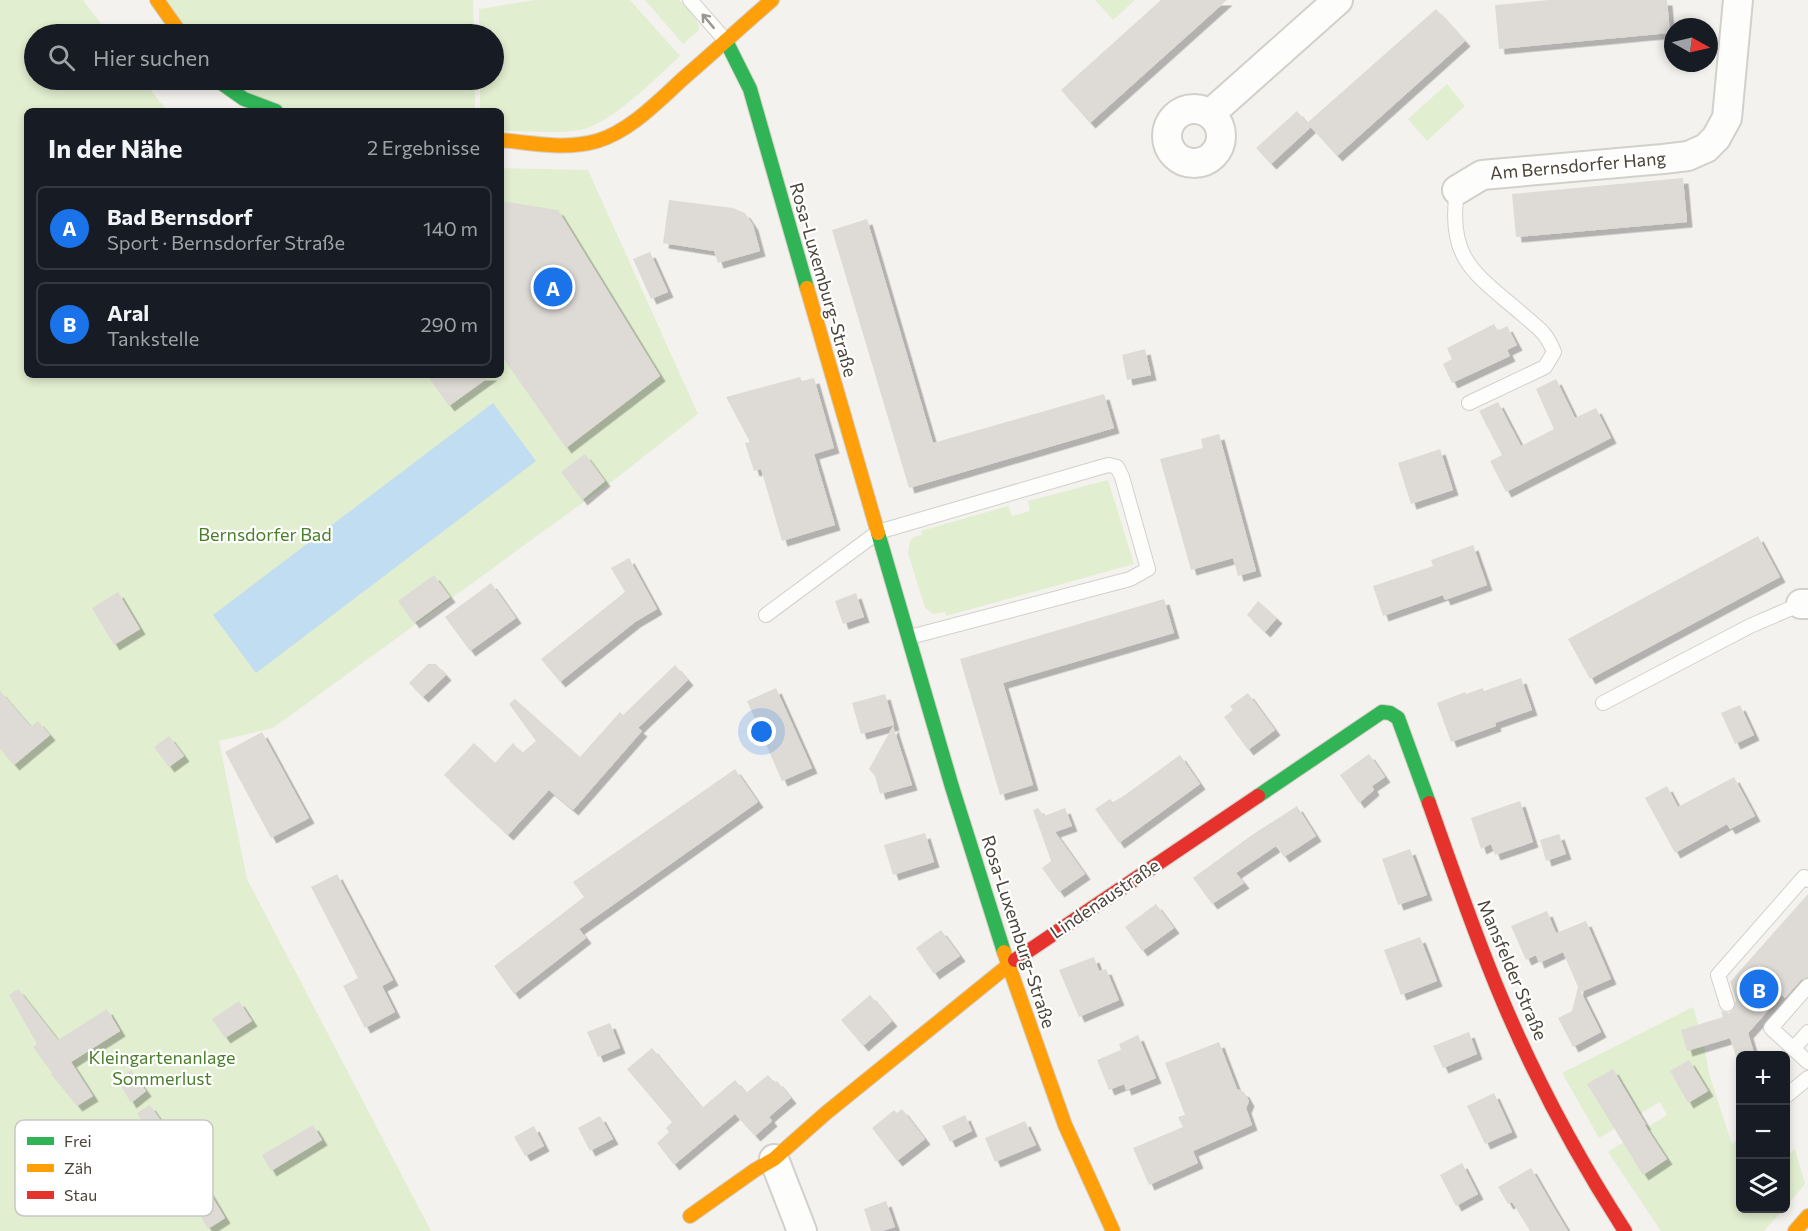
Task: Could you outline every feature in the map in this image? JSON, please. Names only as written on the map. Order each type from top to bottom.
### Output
[{"type":"street","points":[[157,0],[174,24]]},
{"type":"street","points":[[504,140],[565,146],[596,141],[618,131],[641,116],[772,0]]},
{"type":"street","points":[[1210,114],[1338,0]]},
{"type":"street","name":"Am Bernsdorfer Hang","points":[[1457,190],[1482,175],[1688,156],[1706,148],[1716,138],[1726,118],[1738,0]]},
{"type":"street","name":"Rosa-Luxemburg-Straße","points":[[726,41],[750,89],[952,787],[1008,965],[1065,1125],[1113,1231]]},
{"type":"street","points":[[229,90],[264,108]]},
{"type":"street","name":"Lindenaustraße","points":[[690,1216],[754,1170],[774,1159],[826,1113],[1008,965],[1382,712],[1391,713]]},
{"type":"street","name":"Mansfelder Straße","points":[[1391,713],[1398,718],[1465,906],[1502,1000],[1546,1093],[1625,1231]]},
{"type":"street","points":[[774,1159],[802,1231]]},
{"type":"street","points":[[1795,1231],[1808,1216]]},
{"type":"lane","points":[[690,0],[726,41]]},
{"type":"lane","name":"Am Bernsdorfer Hang","points":[[1457,190],[1454,215],[1462,255],[1475,274],[1548,336],[1554,352],[1545,367],[1469,403]]},
{"type":"lane","points":[[766,615],[878,532],[1101,467],[1109,465],[1117,467],[1122,477],[1148,569],[1130,579],[910,637]]},
{"type":"lane","points":[[1603,703],[1750,626],[1804,604]]},
{"type":"lane","points":[[1726,1004],[1718,975],[1804,877],[1808,880]]},
{"type":"lane","points":[[1808,986],[1772,1028],[1808,1062]]},
{"type":"lane","points":[[1794,1048],[1808,1032]]},
{"type":"lane","points":[[1790,1092],[1808,1078]]},
{"type":"green space","points":[[0,0],[83,0],[101,24],[24,24],[24,90],[151,90],[165,108],[24,108],[24,378],[504,378],[504,168],[588,170],[698,414],[614,480],[273,728],[219,741],[247,879],[431,1231],[0,1231]]},
{"type":"green space","points":[[157,0],[473,0],[474,24],[174,24]]},
{"type":"green space","points":[[535,0],[630,0],[680,56],[633,99],[592,126],[561,132],[504,131],[504,108],[480,108],[480,90],[504,90],[504,24],[479,24],[479,9]]},
{"type":"green space","points":[[645,0],[679,0],[695,18],[699,30],[683,44]]},
{"type":"green space","points":[[1095,0],[1135,0],[1113,20]]},
{"type":"green space","points":[[1447,84],[1465,106],[1427,141],[1408,119]]},
{"type":"green space","points":[[236,90],[475,90],[475,108],[270,108]]},
{"type":"green space","points":[[1108,480],[1134,564],[946,616],[945,612],[934,614],[925,608],[908,553],[910,541],[922,535],[921,531],[1008,506],[1012,516],[1030,511],[1028,501]]},
{"type":"green space","points":[[1693,1007],[1703,1040],[1709,1074],[1732,1144],[1736,1140],[1736,1213],[1780,1213],[1764,1231],[1661,1231],[1608,1152],[1667,1115],[1660,1102],[1599,1138],[1562,1073]]},
{"type":"green space","points":[[1795,1149],[1805,1184],[1790,1202],[1790,1159],[1790,1153]]},
{"type":"water","points":[[493,403],[536,461],[256,673],[213,615]]},
{"type":"building","points":[[1161,0],[1227,0],[1090,123],[1061,90]]},
{"type":"building","points":[[1549,0],[1667,0],[1669,18],[1664,18],[1664,34],[1499,49],[1495,5]]},
{"type":"building","points":[[1436,9],[1465,41],[1337,156],[1311,127],[1271,164],[1256,148],[1297,111],[1307,123]]},
{"type":"building","points":[[1683,178],[1687,222],[1516,237],[1512,194]]},
{"type":"building","points":[[669,200],[733,208],[745,213],[753,225],[760,251],[718,263],[714,251],[663,243]]},
{"type":"building","points":[[504,201],[558,210],[660,376],[566,448],[504,359]]},
{"type":"building","points":[[867,219],[933,443],[1104,394],[1114,428],[909,488],[832,230]]},
{"type":"building","points":[[650,252],[668,292],[651,299],[633,259]]},
{"type":"building","points":[[1494,324],[1498,331],[1507,326],[1517,345],[1507,350],[1510,356],[1452,383],[1443,364],[1452,359],[1447,348]]},
{"type":"building","points":[[1145,349],[1151,375],[1127,380],[1122,355]]},
{"type":"building","points":[[800,377],[802,381],[814,378],[834,448],[814,454],[835,525],[782,541],[761,469],[754,471],[745,443],[750,442],[726,397]]},
{"type":"building","points":[[429,378],[488,378],[449,406]]},
{"type":"building","points":[[1556,379],[1575,418],[1596,408],[1611,438],[1506,492],[1490,461],[1502,455],[1479,411],[1498,402],[1521,446],[1554,429],[1536,389]]},
{"type":"building","points":[[1219,434],[1256,571],[1238,576],[1233,558],[1191,570],[1160,459],[1203,448],[1201,439]]},
{"type":"building","points":[[1440,449],[1453,490],[1411,504],[1398,463]]},
{"type":"building","points":[[585,454],[605,481],[582,500],[561,472]]},
{"type":"building","points":[[1758,536],[1780,577],[1590,679],[1568,639]]},
{"type":"building","points":[[1473,545],[1487,585],[1445,600],[1443,595],[1383,616],[1373,586],[1433,566],[1431,560]]},
{"type":"building","points":[[629,558],[657,609],[635,622],[560,682],[541,659],[625,592],[611,568]]},
{"type":"building","points":[[434,575],[450,597],[414,623],[398,601]]},
{"type":"building","points":[[491,583],[516,618],[470,651],[445,617]]},
{"type":"building","points":[[118,592],[140,629],[114,645],[92,608]]},
{"type":"building","points":[[856,593],[864,617],[843,624],[835,601]]},
{"type":"building","points":[[1164,599],[1174,633],[1003,683],[1033,785],[1000,795],[960,659]]},
{"type":"building","points":[[1258,601],[1277,618],[1265,632],[1247,615]]},
{"type":"building","points":[[428,664],[436,664],[446,675],[423,697],[409,683]]},
{"type":"building","points":[[675,665],[688,680],[638,728],[642,731],[573,810],[549,790],[508,835],[444,775],[474,743],[495,763],[513,743],[522,753],[536,741],[509,704],[515,699],[580,757],[620,712],[623,715]]},
{"type":"building","points":[[1521,678],[1532,710],[1451,742],[1437,703],[1465,692],[1466,694],[1483,688],[1484,691]]},
{"type":"building","points":[[776,688],[812,768],[782,781],[747,701]]},
{"type":"building","points":[[0,691],[31,727],[38,721],[50,735],[14,765],[0,749]]},
{"type":"building","points":[[1248,693],[1275,730],[1248,750],[1224,717],[1233,710],[1230,706]]},
{"type":"building","points":[[885,694],[894,725],[861,734],[852,703]]},
{"type":"building","points":[[1740,705],[1754,735],[1735,744],[1721,713]]},
{"type":"building","points":[[893,726],[912,785],[880,794],[875,776],[869,769]]},
{"type":"building","points":[[262,732],[309,818],[271,838],[225,752]]},
{"type":"building","points":[[169,736],[184,756],[169,767],[154,747]]},
{"type":"building","points":[[1369,754],[1385,777],[1372,786],[1374,790],[1359,803],[1340,775]]},
{"type":"building","points":[[1180,755],[1200,784],[1119,843],[1095,809],[1110,799],[1113,802],[1125,795]]},
{"type":"building","points":[[735,769],[758,802],[579,929],[586,938],[514,994],[494,966],[584,897],[573,882]]},
{"type":"building","points":[[1734,777],[1755,816],[1730,829],[1727,824],[1675,853],[1645,798],[1667,786],[1678,807]]},
{"type":"building","points":[[1520,801],[1533,842],[1495,855],[1491,844],[1481,849],[1471,818]]},
{"type":"building","points":[[1297,806],[1316,836],[1284,857],[1276,846],[1236,873],[1244,883],[1212,904],[1193,878]]},
{"type":"building","points":[[1038,808],[1044,816],[1065,808],[1072,826],[1055,832],[1085,874],[1059,892],[1042,868],[1051,861],[1033,810]]},
{"type":"building","points":[[925,833],[934,862],[893,875],[884,845]]},
{"type":"building","points":[[1559,834],[1566,854],[1546,861],[1540,840]]},
{"type":"building","points":[[1410,849],[1427,895],[1398,905],[1382,859]]},
{"type":"building","points":[[337,874],[393,980],[382,986],[395,1012],[365,1028],[343,986],[358,978],[311,887]]},
{"type":"building","points":[[1808,894],[1808,977],[1801,980],[1785,998],[1782,995],[1748,1033],[1753,1051],[1736,1051],[1736,1056],[1730,1038],[1687,1051],[1681,1030],[1723,1017],[1721,1011],[1729,1013],[1733,1010],[1736,1000],[1730,982]]},
{"type":"building","points":[[1156,904],[1174,928],[1142,951],[1125,927]]},
{"type":"building","points":[[1547,911],[1556,933],[1586,921],[1611,979],[1581,992],[1601,1032],[1573,1047],[1558,1018],[1572,1011],[1578,987],[1563,952],[1539,963],[1536,955],[1526,960],[1511,926]]},
{"type":"building","points":[[941,930],[960,956],[934,974],[916,948]]},
{"type":"building","points":[[1420,937],[1437,981],[1401,995],[1384,950]]},
{"type":"building","points":[[1094,957],[1099,971],[1106,969],[1119,1000],[1079,1017],[1059,970]]},
{"type":"building","points":[[18,989],[58,1040],[107,1009],[120,1031],[71,1062],[93,1096],[77,1106],[33,1047],[37,1044],[9,995]]},
{"type":"building","points":[[870,995],[892,1021],[863,1046],[841,1020]]},
{"type":"building","points":[[239,1001],[252,1021],[225,1038],[212,1019]]},
{"type":"building","points":[[610,1023],[620,1048],[598,1057],[587,1032]]},
{"type":"building","points":[[1469,1032],[1477,1054],[1443,1068],[1433,1046]]},
{"type":"building","points":[[1138,1035],[1156,1078],[1126,1090],[1124,1084],[1109,1090],[1097,1060],[1121,1050],[1119,1044]]},
{"type":"building","points":[[1219,1042],[1237,1089],[1244,1092],[1249,1101],[1246,1108],[1252,1125],[1193,1151],[1198,1163],[1149,1185],[1133,1148],[1183,1127],[1178,1117],[1185,1115],[1165,1063]]},
{"type":"building","points":[[652,1048],[702,1108],[735,1080],[746,1093],[768,1075],[775,1083],[777,1081],[791,1098],[769,1117],[772,1121],[755,1136],[735,1114],[674,1165],[657,1143],[669,1132],[666,1128],[672,1122],[627,1069]]},
{"type":"building","points":[[1689,1060],[1708,1091],[1688,1103],[1670,1071]]},
{"type":"building","points":[[1613,1069],[1667,1159],[1643,1175],[1587,1084]]},
{"type":"building","points":[[131,1070],[146,1091],[131,1103],[117,1079]]},
{"type":"building","points":[[1494,1093],[1512,1132],[1485,1144],[1467,1106]]},
{"type":"building","points":[[150,1105],[160,1120],[141,1120],[137,1113]]},
{"type":"building","points":[[902,1109],[925,1139],[897,1161],[872,1128],[894,1110],[897,1113]]},
{"type":"building","points":[[965,1115],[972,1131],[950,1142],[942,1126]]},
{"type":"building","points":[[600,1116],[613,1139],[590,1151],[578,1128]]},
{"type":"building","points":[[1025,1121],[1036,1145],[995,1162],[985,1138]]},
{"type":"building","points":[[313,1125],[322,1140],[271,1171],[262,1155]]},
{"type":"building","points":[[534,1126],[544,1146],[525,1156],[514,1137]]},
{"type":"building","points":[[1462,1163],[1478,1194],[1456,1206],[1440,1175]]},
{"type":"building","points":[[1531,1168],[1568,1231],[1530,1231],[1512,1202],[1508,1204],[1498,1187]]},
{"type":"building","points":[[213,1198],[225,1218],[208,1229],[200,1216],[213,1216]]},
{"type":"building","points":[[886,1201],[895,1227],[882,1231],[871,1231],[864,1209]]},
{"type":"traffic: fast","points":[[726,41],[750,89],[807,288]]},
{"type":"traffic: fast","points":[[231,90],[244,99],[268,108]]},
{"type":"traffic: fast","points":[[878,533],[952,787],[1004,952]]},
{"type":"traffic: fast","points":[[1258,796],[1382,712],[1390,713],[1398,718],[1429,803]]},
{"type":"traffic: slow","points":[[157,0],[174,24]]},
{"type":"traffic: slow","points":[[504,140],[549,145],[585,144],[622,130],[772,0]]},
{"type":"traffic: slow","points":[[807,288],[878,533]]},
{"type":"traffic: slow","points":[[1004,952],[1065,1125],[1113,1231]]},
{"type":"traffic: slow","points":[[690,1216],[774,1159],[826,1113],[1015,960]]},
{"type":"traffic: slow","points":[[1795,1231],[1808,1216]]},
{"type":"traffic: jam","points":[[1015,960],[1258,796]]},
{"type":"traffic: jam","points":[[1429,803],[1482,949],[1514,1027],[1558,1117],[1625,1231]]},
{"type":"place","name":"Bad Bernsdorf","points":[[553,287]]},
{"type":"place","name":"Aral","points":[[1759,989]]},
{"type":"park label","name":"Bernsdorfer Bad","points":[[265,535]]},
{"type":"park label","name":"Kleingartenanlage Sommerlust","points":[[162,1068]]}]
